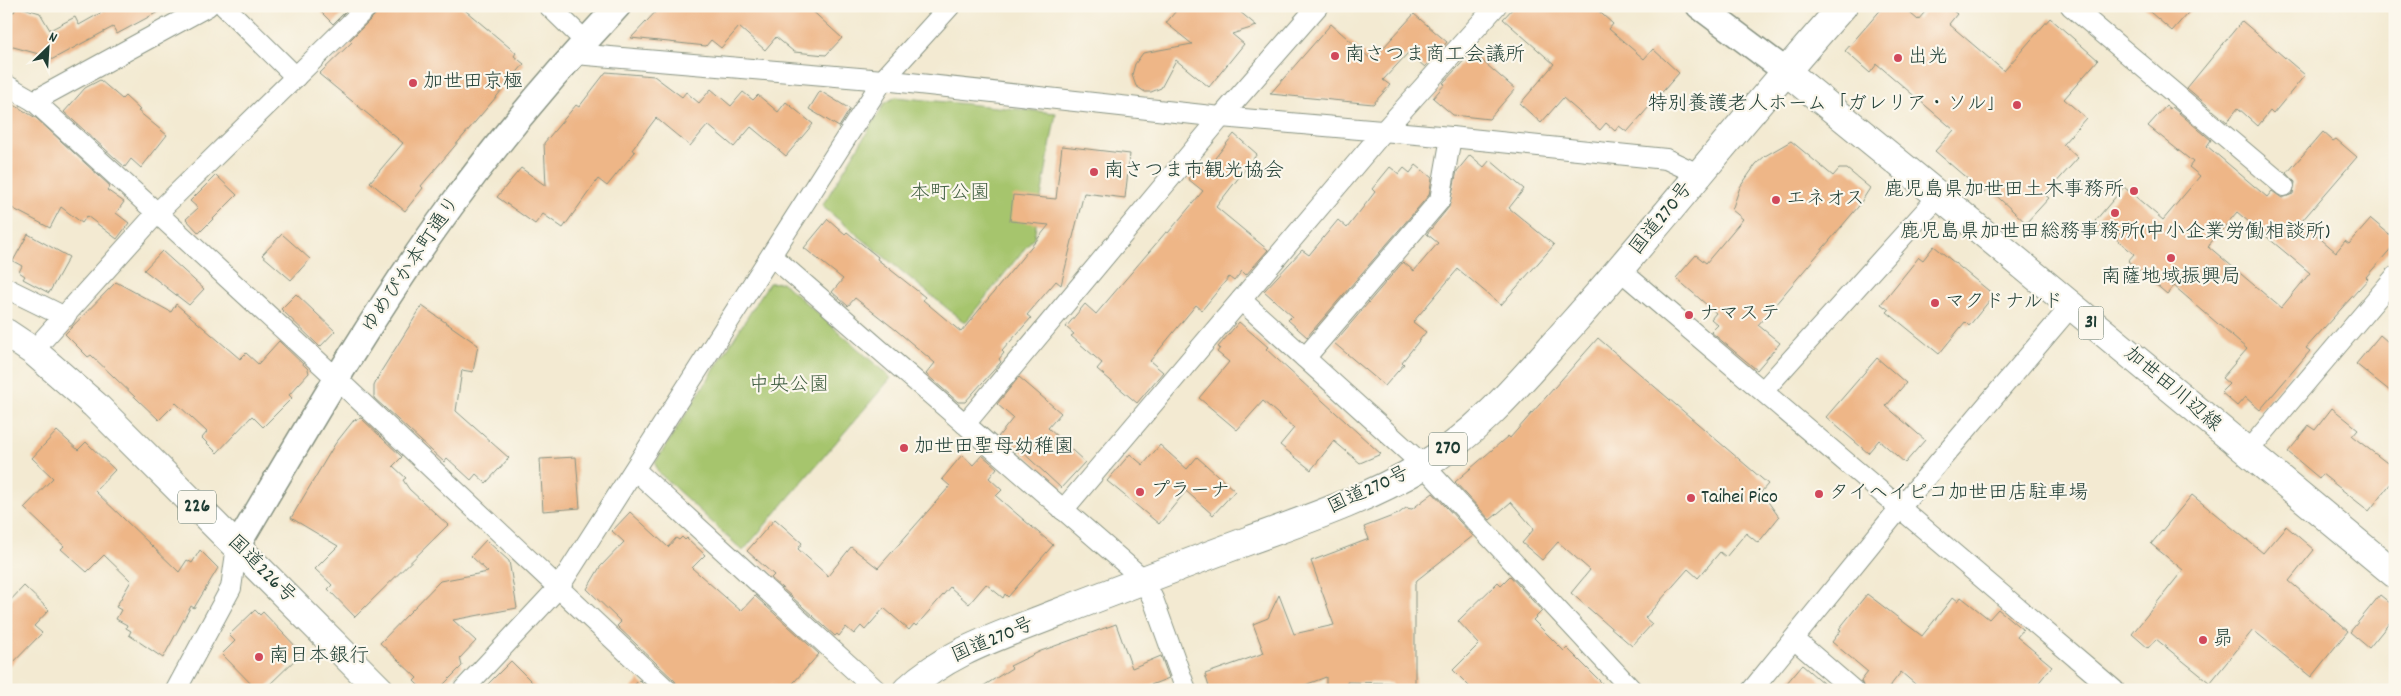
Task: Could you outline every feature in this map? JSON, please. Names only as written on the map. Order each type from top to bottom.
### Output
[{"type":"main road","name":"国道270号","points":[[907,690],[951,656],[1143,579],[1314,516],[1389,485],[1424,466],[1462,439],[1500,404],[1620,270],[1698,174],[1843,6]]},
{"type":"main road","name":"加世田川辺線","points":[[1787,72],[2395,574]]},
{"type":"main road","name":"国道226号","points":[[6,333],[33,351],[95,405],[380,690]]},
{"type":"street","points":[[34,101],[208,6]]},
{"type":"street","points":[[224,6],[296,77]]},
{"type":"street","points":[[33,351],[157,213],[368,6]]},
{"type":"street","points":[[549,6],[580,47],[1221,117],[1451,137],[1666,159],[1698,174]]},
{"type":"street","name":"ゆめぴか本町通り","points":[[237,546],[337,379],[450,207],[502,140],[580,47],[618,6]]},
{"type":"street","points":[[463,690],[559,587],[883,80],[950,6]]},
{"type":"street","points":[[965,424],[1221,117],[1318,6]]},
{"type":"street","points":[[1063,510],[1383,132],[1496,6]]},
{"type":"street","points":[[1699,6],[1787,72]]},
{"type":"street","points":[[2071,6],[2284,186]]},
{"type":"street","points":[[6,85],[34,101],[157,213],[337,379],[667,690]]},
{"type":"street","points":[[1306,358],[1440,200],[1451,137]]},
{"type":"street","points":[[1763,391],[1939,196]]},
{"type":"street","points":[[772,256],[1143,579],[1153,599],[1186,690]]},
{"type":"street","points":[[1620,270],[2114,690]]},
{"type":"street","points":[[2247,452],[2395,276]]},
{"type":"street","points":[[6,288],[65,317]]},
{"type":"street","points":[[1241,300],[1424,466],[1632,690]]},
{"type":"street","points":[[1752,690],[1899,509],[2071,306]]},
{"type":"street","points":[[635,470],[876,690]]},
{"type":"street","points":[[176,690],[231,588],[237,546]]},
{"type":"street","points":[[1794,639],[1853,690]]},
{"type":"green space","name":"本町公園","points":[[896,97],[1056,113],[1034,237],[965,323],[822,206],[885,103]]},
{"type":"green space","name":"中央公園","points":[[782,282],[891,378],[743,551],[658,472],[655,463],[769,283]]},
{"type":"building","points":[[17,6],[40,13],[50,30],[75,17],[79,25],[104,11],[102,6],[169,6],[117,34],[113,27],[49,61],[46,56],[6,45],[6,10],[14,12]]},
{"type":"building","points":[[315,6],[351,6],[333,24]]},
{"type":"building","points":[[380,6],[460,6],[516,53],[514,56],[524,64],[421,186],[423,188],[405,211],[370,182],[403,143],[319,74],[352,42],[350,40],[376,14]]},
{"type":"building","points":[[661,6],[807,6],[842,38],[826,55],[794,52],[776,37],[765,50],[739,27],[721,48],[711,40],[706,46],[631,38]]},
{"type":"building","points":[[1180,6],[1233,6],[1257,26],[1232,34],[1244,44],[1209,87],[1176,60],[1161,88],[1145,92],[1136,86],[1132,75],[1135,64],[1143,53],[1192,44],[1166,23]]},
{"type":"building","points":[[1515,6],[1593,6],[1613,24],[1609,29],[1644,59],[1653,49],[1679,73],[1627,132],[1619,126],[1615,131],[1606,123],[1600,130],[1563,98],[1541,123],[1520,104],[1554,64],[1503,19]]},
{"type":"building","points":[[1884,6],[1902,6],[1918,20],[1930,6],[1947,6],[1957,14],[1949,24],[2004,71],[2050,18],[2098,60],[2064,99],[2086,118],[2063,144],[2078,158],[2045,195],[2049,198],[2026,223],[1988,188],[1984,193],[1935,151],[1954,130],[1877,64],[1870,73],[1845,51]]},
{"type":"building","points":[[2143,6],[2194,6],[2172,31]]},
{"type":"building","name":"南さつま商工会議所","points":[[1414,14],[1447,42],[1425,67],[1408,53],[1383,80],[1390,85],[1373,104],[1270,94],[1331,24],[1372,60]]},
{"type":"building","points":[[2242,21],[2305,75],[2273,114],[2270,111],[2258,126],[2238,108],[2227,122],[2187,88]]},
{"type":"building","points":[[1472,52],[1515,89],[1489,119],[1453,115],[1433,98],[1445,84],[1443,83]]},
{"type":"building","points":[[606,72],[654,76],[682,97],[686,92],[699,103],[711,89],[731,106],[743,92],[753,100],[758,95],[778,112],[786,102],[813,124],[786,156],[751,127],[734,147],[708,125],[690,146],[656,118],[632,150],[635,152],[607,186],[598,179],[563,228],[543,214],[535,224],[497,197],[521,168],[546,186],[544,143],[576,105],[579,107]]},
{"type":"building","points":[[100,80],[122,99],[125,96],[140,110],[138,111],[167,135],[141,168],[131,159],[125,167],[64,112],[85,88]]},
{"type":"building","points":[[820,91],[850,109],[839,127],[809,109]]},
{"type":"building","points":[[6,100],[36,118],[110,186],[107,190],[124,202],[116,213],[129,223],[117,239],[87,216],[82,223],[61,207],[50,228],[6,205]]},
{"type":"building","points":[[2166,106],[2170,109],[2172,107],[2211,140],[2207,146],[2267,197],[2272,191],[2282,198],[2293,194],[2295,182],[2287,173],[2323,132],[2333,141],[2336,139],[2357,157],[2301,222],[2336,252],[2345,241],[2349,244],[2371,219],[2395,239],[2395,244],[2366,277],[2368,279],[2306,348],[2310,351],[2260,410],[2245,397],[2237,406],[2221,392],[2229,384],[2222,378],[2247,349],[2174,286],[2167,294],[2128,261],[2134,254],[2095,221],[2124,187],[2163,220],[2200,176],[2189,167],[2193,162],[2148,126]],"holes":[[[2237,212],[2310,273],[2281,308],[2208,246]]]},
{"type":"building","points":[[1234,134],[1257,154],[1216,207],[1268,250],[1246,275],[1242,271],[1234,281],[1229,277],[1202,310],[1196,305],[1150,361],[1163,372],[1137,403],[1097,369],[1102,363],[1071,336],[1074,334],[1066,327],[1085,304],[1096,314],[1166,232],[1168,233],[1203,191],[1188,179],[1200,164],[1208,167]]},
{"type":"building","points":[[1791,141],[1833,176],[1839,169],[1847,169],[1870,188],[1858,207],[1758,325],[1780,343],[1757,370],[1711,332],[1718,325],[1711,319],[1716,313],[1676,278],[1696,255],[1706,263],[1743,219],[1732,210],[1740,187],[1756,164],[1765,156]]},
{"type":"building","points":[[1062,146],[1130,154],[1125,198],[1084,193],[1061,285],[1056,281],[1027,315],[1031,318],[1002,351],[1004,353],[999,359],[1001,362],[965,402],[958,402],[926,374],[935,363],[896,330],[855,298],[848,306],[832,292],[843,279],[804,248],[828,219],[845,234],[847,232],[878,257],[877,259],[925,297],[923,300],[961,332],[1049,225],[1010,221],[1013,195],[1056,199]]},
{"type":"building","points":[[1470,155],[1484,167],[1490,160],[1524,189],[1509,208],[1554,245],[1501,305],[1458,269],[1413,322],[1426,332],[1402,362],[1404,364],[1385,386],[1334,343],[1403,262],[1414,271],[1438,243],[1427,234],[1449,207],[1457,171]]},
{"type":"building","points":[[1416,165],[1432,178],[1429,195],[1307,337],[1288,320],[1292,316],[1264,291],[1302,250],[1309,255],[1338,220],[1347,228],[1375,192],[1372,189],[1390,167],[1399,174],[1404,168],[1410,173]]},
{"type":"building","points":[[216,175],[237,195],[199,233],[186,219],[198,208],[190,201]]},
{"type":"building","points":[[28,234],[69,257],[49,293],[23,279],[25,276],[19,272],[22,266],[13,261]]},
{"type":"building","points":[[282,234],[310,259],[291,280],[262,255]]},
{"type":"building","points":[[1934,246],[1994,295],[1969,326],[1965,322],[1939,354],[1887,312],[1889,310],[1881,304],[1919,257],[1923,260]]},
{"type":"building","points":[[162,251],[204,289],[189,305],[144,270]]},
{"type":"building","points":[[116,282],[171,312],[176,304],[240,359],[246,353],[258,364],[279,341],[308,369],[309,373],[289,395],[292,398],[263,427],[252,416],[217,453],[202,438],[207,432],[176,403],[159,420],[91,355],[88,357],[65,334]]},
{"type":"building","points":[[296,294],[335,331],[320,347],[281,309]]},
{"type":"building","points":[[422,306],[478,345],[473,372],[462,370],[456,411],[509,458],[486,483],[476,474],[471,480],[447,458],[444,462],[374,398],[374,386],[380,373]]},
{"type":"building","points":[[1239,322],[1381,454],[1360,463],[1334,441],[1311,470],[1280,445],[1294,428],[1263,401],[1237,430],[1199,398],[1229,362],[1217,352],[1220,348],[1218,347]]},
{"type":"building","points":[[2380,335],[2395,348],[2395,395],[2356,364]]},
{"type":"building","name":"Taihei Pico","points":[[1598,338],[1768,484],[1761,492],[1779,517],[1758,543],[1746,533],[1726,557],[1720,552],[1698,578],[1688,569],[1645,618],[1652,624],[1632,646],[1571,593],[1590,570],[1558,542],[1542,560],[1522,543],[1534,529],[1511,502],[1490,520],[1455,482],[1508,436],[1510,438]]},
{"type":"building","points":[[1877,358],[1906,383],[1886,406],[1925,440],[1905,463],[1879,440],[1868,453],[1826,417]]},
{"type":"building","points":[[1019,377],[1061,413],[1048,428],[1085,462],[1061,488],[1016,446],[1013,450],[998,437],[1013,418],[997,404]]},
{"type":"building","points":[[2332,408],[2358,429],[2352,436],[2395,469],[2395,478],[2369,511],[2322,474],[2319,478],[2288,452],[2309,426],[2315,430]]},
{"type":"building","points":[[361,418],[402,457],[393,466],[406,478],[403,480],[409,489],[448,525],[355,617],[328,589],[332,585],[315,569],[338,546],[291,518],[335,444],[354,420]]},
{"type":"building","points":[[57,431],[78,450],[86,442],[115,470],[95,491],[179,572],[187,560],[192,563],[200,550],[218,568],[194,608],[191,606],[163,658],[129,635],[131,631],[126,628],[127,625],[116,619],[121,610],[116,607],[131,581],[104,555],[87,572],[61,549],[64,546],[24,508],[53,478],[32,458]]},
{"type":"building","points":[[1160,445],[1187,469],[1197,457],[1235,491],[1213,515],[1186,491],[1159,524],[1107,481],[1130,454],[1143,465]]},
{"type":"building","points":[[962,455],[973,465],[982,455],[997,468],[989,478],[1002,490],[996,496],[1053,545],[1008,597],[1005,594],[1003,598],[986,584],[969,604],[950,587],[916,626],[914,624],[909,630],[884,608],[865,630],[861,626],[854,634],[846,627],[839,636],[837,634],[835,636],[771,578],[774,575],[747,551],[775,519],[802,543],[798,549],[828,576],[851,547],[878,568],[950,486],[942,479]]},
{"type":"building","points":[[576,457],[580,508],[543,511],[540,459]]},
{"type":"building","points":[[1433,493],[1473,536],[1417,580],[1415,584],[1415,690],[1392,690],[1392,683],[1347,682],[1347,690],[1326,690],[1326,677],[1292,690],[1210,690],[1205,674],[1264,653],[1253,624],[1268,618],[1279,595],[1294,634],[1334,625],[1311,561],[1369,539],[1364,527],[1398,514],[1406,508],[1412,509]]},
{"type":"building","points":[[2192,495],[2263,553],[2286,526],[2314,550],[2289,581],[2348,631],[2311,677],[2253,630],[2210,683],[2156,639],[2148,648],[2132,634],[2183,570],[2151,544]]},
{"type":"building","points":[[630,512],[668,547],[676,538],[679,540],[682,537],[685,540],[687,538],[705,555],[692,568],[741,611],[755,596],[819,654],[787,690],[679,690],[675,681],[617,626],[621,622],[587,589],[600,567],[624,542],[612,531]]},
{"type":"building","points":[[486,540],[509,561],[517,608],[453,620],[476,641],[460,658],[462,666],[438,690],[423,690],[414,681],[417,678],[380,643],[440,581],[488,572],[471,556]]},
{"type":"building","points":[[1510,576],[1542,611],[1533,620],[1564,651],[1567,648],[1609,690],[1473,690],[1453,670],[1479,644],[1458,621],[1498,582],[1501,585]]},
{"type":"building","points":[[24,586],[49,610],[34,626],[42,633],[6,670],[6,605]]},
{"type":"building","points":[[1867,594],[1922,636],[1953,597],[1958,601],[1961,597],[1989,619],[1998,609],[2023,630],[2017,637],[2052,666],[2033,690],[1922,690],[1901,672],[1887,690],[1865,690],[1861,681],[1868,672],[1832,642],[1841,630],[1839,629]]},
{"type":"building","points":[[2380,595],[2395,607],[2395,616],[2369,648],[2350,632]]},
{"type":"building","points":[[255,610],[260,615],[263,612],[302,653],[264,690],[257,690],[222,654],[235,641],[229,635]]},
{"type":"building","points":[[1116,624],[1132,668],[1161,656],[1169,678],[1138,690],[977,690],[1012,668],[1010,666],[1041,651]]},
{"type":"building","points":[[511,661],[540,690],[482,690]]},
{"type":"building","points":[[1802,665],[1831,690],[1781,690]]},
{"type":"building","points":[[639,680],[649,690],[630,690]]},
{"type":"place","name":"南さつま商工会議所","points":[[1335,56]]},
{"type":"place","name":"出光","points":[[1898,58]]},
{"type":"place","name":"加世田京極","points":[[413,83]]},
{"type":"place","name":"特別養護老人ホーム「ガレリア・ソル」","points":[[2017,105]]},
{"type":"place","name":"南さつま市観光協会","points":[[1094,172]]},
{"type":"place","name":"鹿児島県加世田土木事務所","points":[[2134,191]]},
{"type":"place","name":"エネオス","points":[[1776,200]]},
{"type":"place","name":"鹿児島県加世田総務事務所(中小企業労働相談所)","points":[[2115,213]]},
{"type":"place","name":"南薩地域振興局","points":[[2171,258]]},
{"type":"place","name":"マクドナルド","points":[[1935,303]]},
{"type":"place","name":"ナマステ","points":[[1689,315]]},
{"type":"place","name":"加世田聖母幼稚園","points":[[904,448]]},
{"type":"place","name":"プラーナ","points":[[1140,492]]},
{"type":"place","name":"タイヘイピコ加世田店駐車場","points":[[1819,494]]},
{"type":"place","name":"Taihei Pico","points":[[1691,498]]},
{"type":"place","name":"昴","points":[[2203,640]]},
{"type":"place","name":"南日本銀行","points":[[259,657]]}]
